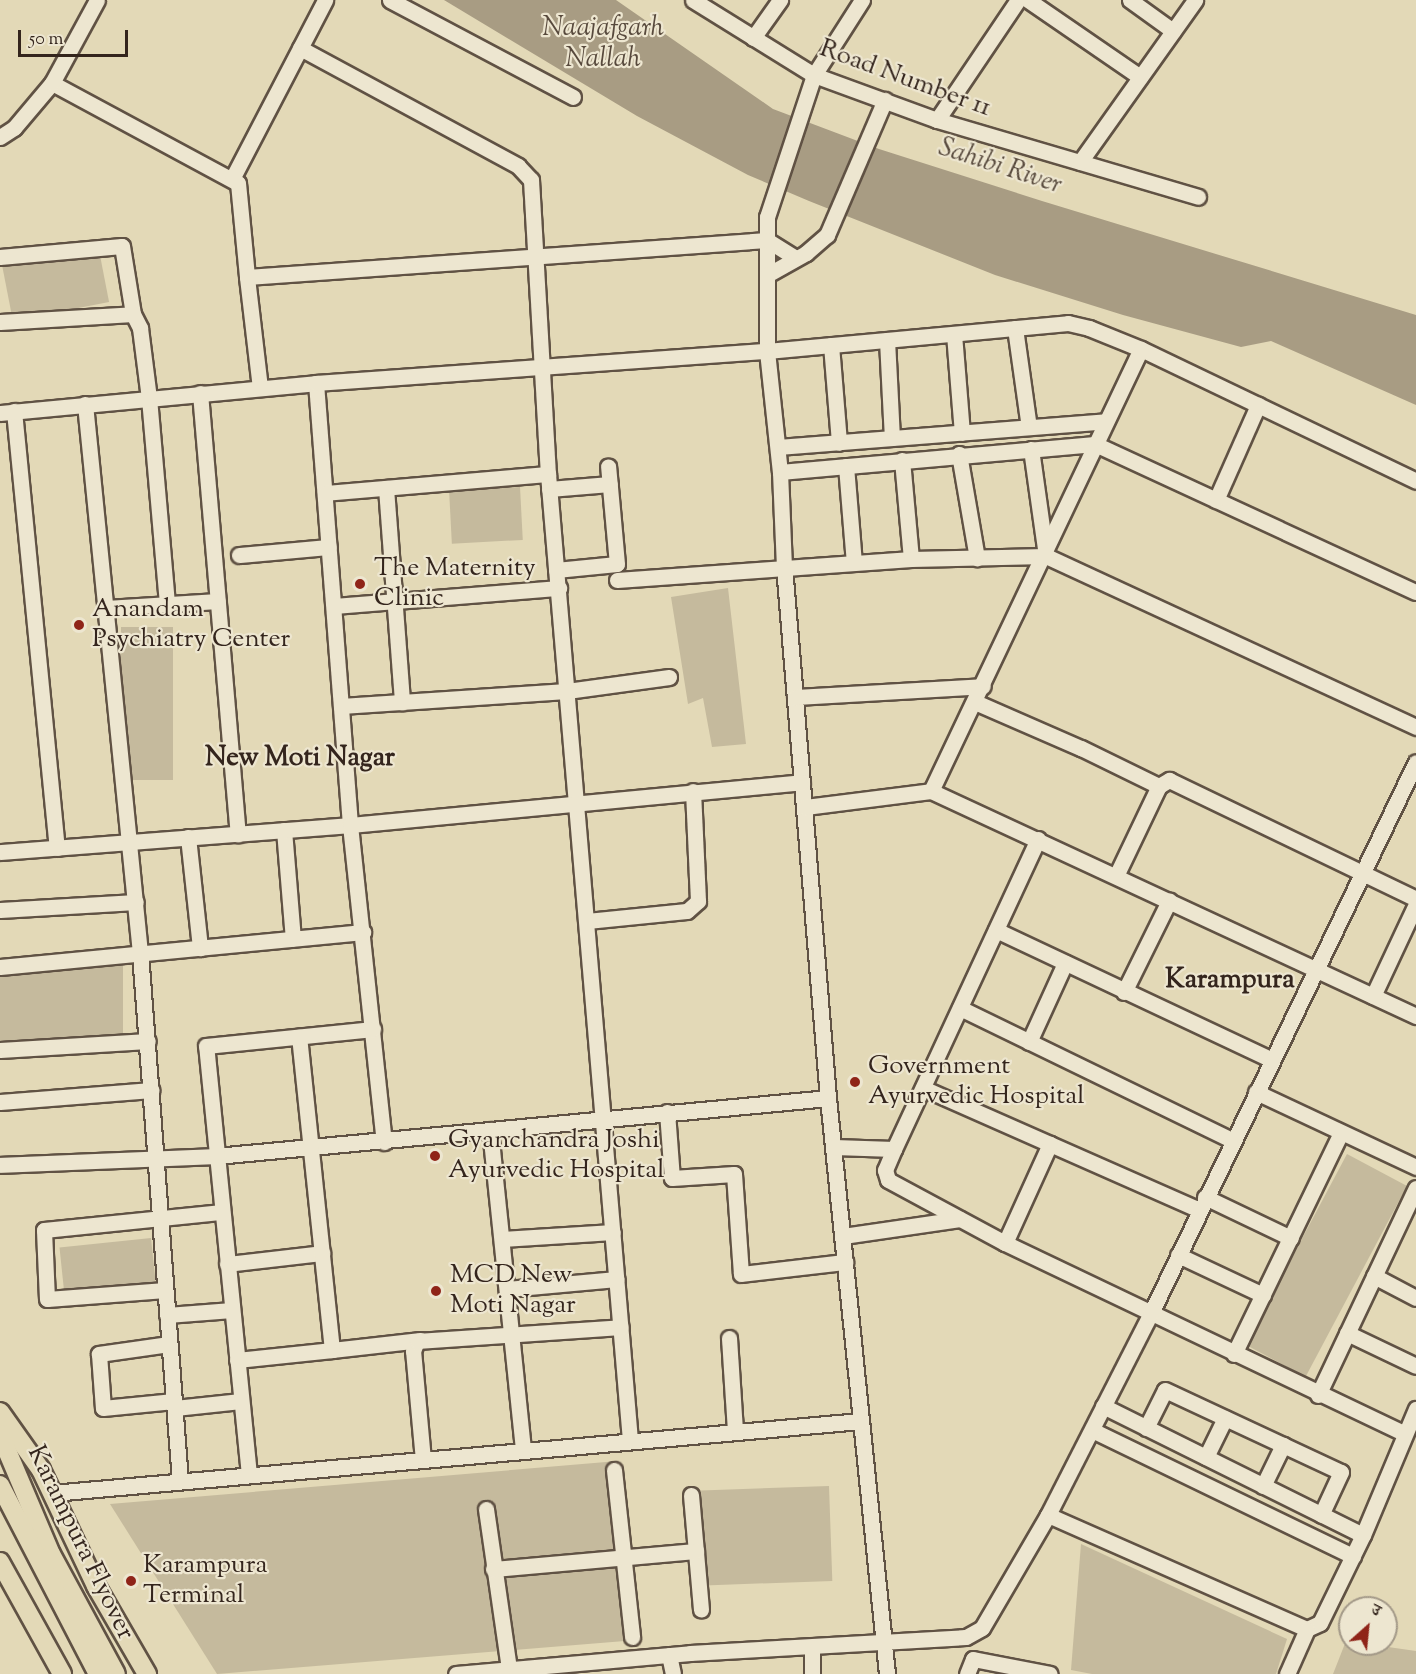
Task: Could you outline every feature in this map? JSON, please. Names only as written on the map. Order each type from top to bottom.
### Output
[{"type":"main road","points":[[0,1412],[41,1470],[96,1586],[147,1674]]},
{"type":"main road","name":"Karampura Flyover","points":[[0,1434],[51,1554],[116,1674]]},
{"type":"main road","name":"Karampura Flyover","points":[[0,1485],[98,1674]]},
{"type":"main road","points":[[0,1562],[62,1674]]},
{"type":"street","points":[[0,137],[14,128],[52,82],[98,0]]},
{"type":"street","points":[[232,179],[325,0]]},
{"type":"street","points":[[390,0],[573,97]]},
{"type":"street","points":[[753,38],[780,0]]},
{"type":"street","points":[[862,0],[812,81],[767,217],[767,351],[778,447],[784,566],[828,1098],[886,1674]]},
{"type":"street","points":[[937,120],[1018,0]]},
{"type":"street","points":[[1028,0],[1140,77]]},
{"type":"street","points":[[1130,0],[1173,31]]},
{"type":"street","points":[[1080,162],[1194,0]]},
{"type":"street","name":"Road Number 11","points":[[695,1],[753,38],[812,81],[882,107],[937,120],[1198,197]]},
{"type":"street","points":[[300,48],[525,172],[531,180],[548,482],[559,588],[630,1440]]},
{"type":"street","points":[[52,82],[238,183],[246,277],[260,388]]},
{"type":"street","points":[[767,275],[828,235],[882,107]]},
{"type":"street","points":[[246,277],[767,240],[796,258]]},
{"type":"street","points":[[0,257],[122,246],[133,314],[140,328],[149,398],[167,604]]},
{"type":"street","points":[[0,322],[133,314]]},
{"type":"street","points":[[57,848],[7,412],[316,383],[542,365],[767,351],[1015,328],[1079,325],[1141,350],[1416,481]]},
{"type":"street","points":[[1015,328],[1029,427]]},
{"type":"street","points":[[954,334],[962,432]]},
{"type":"street","points":[[887,340],[892,438]]},
{"type":"street","points":[[831,345],[839,442]]},
{"type":"street","points":[[931,791],[1046,556],[1095,444],[1141,350]]},
{"type":"street","points":[[316,383],[350,825],[384,1142]]},
{"type":"street","points":[[200,393],[238,834]]},
{"type":"street","points":[[86,404],[136,902],[180,1481]]},
{"type":"street","points":[[1216,500],[1258,405]]},
{"type":"street","points":[[778,447],[1106,421]]},
{"type":"street","points":[[780,472],[959,454],[1095,444],[1416,592]]},
{"type":"street","points":[[1031,449],[1046,556]]},
{"type":"street","points":[[959,454],[977,558]]},
{"type":"street","points":[[902,460],[911,559]]},
{"type":"street","points":[[556,570],[617,564],[608,466]]},
{"type":"street","points":[[846,466],[854,563]]},
{"type":"street","points":[[325,493],[386,488],[548,482],[610,484]]},
{"type":"street","points":[[386,488],[397,601],[402,702]]},
{"type":"street","points":[[239,555],[329,547]]},
{"type":"street","points":[[617,580],[784,566],[911,559],[1046,556],[1416,728]]},
{"type":"street","points":[[334,606],[559,588]]},
{"type":"street","points":[[106,608],[218,600]]},
{"type":"street","points":[[341,706],[567,691],[669,677]]},
{"type":"street","points":[[795,697],[983,686]]},
{"type":"street","points":[[975,702],[1081,747],[1159,786]]},
{"type":"street","points":[[456,1674],[669,1655],[966,1637],[982,1628],[1048,1515],[1151,1313],[1232,1140],[1416,762]]},
{"type":"street","points":[[1116,876],[1159,786],[1169,780],[1416,899]]},
{"type":"street","points":[[0,852],[350,825],[802,782]]},
{"type":"street","points":[[587,921],[687,911],[698,901],[693,791]]},
{"type":"street","points":[[805,807],[931,791],[1416,1016]]},
{"type":"street","points":[[284,830],[293,939]]},
{"type":"street","points":[[188,837],[200,948]]},
{"type":"street","points":[[1038,839],[894,1149],[885,1170],[888,1180],[1005,1243],[1318,1395],[1404,1432]]},
{"type":"street","points":[[1124,992],[1169,901]]},
{"type":"street","points":[[0,910],[136,902]]},
{"type":"street","points":[[1373,996],[1416,904]]},
{"type":"street","points":[[996,930],[1272,1060]]},
{"type":"street","points":[[0,967],[363,932]]},
{"type":"street","points":[[1029,1042],[1065,963]]},
{"type":"street","points":[[960,1008],[1232,1140]]},
{"type":"street","points":[[249,1475],[206,1046],[373,1029]]},
{"type":"street","points":[[299,1036],[332,1350]]},
{"type":"street","points":[[0,1050],[148,1041]]},
{"type":"street","points":[[923,1088],[1050,1144],[1290,1238]]},
{"type":"street","points":[[0,1102],[152,1090]]},
{"type":"street","points":[[1256,1092],[1416,1167]]},
{"type":"street","points":[[0,1165],[216,1156],[384,1142],[604,1118],[828,1098]]},
{"type":"street","points":[[667,1112],[672,1178],[734,1173],[741,1274],[845,1262]]},
{"type":"street","points":[[490,1130],[523,1450]]},
{"type":"street","points":[[1234,1354],[1341,1133]]},
{"type":"street","points":[[1005,1243],[1050,1144]]},
{"type":"street","points":[[834,1147],[894,1149]]},
{"type":"street","points":[[1318,1395],[1416,1188]]},
{"type":"street","points":[[165,1290],[47,1299],[44,1230],[222,1212]]},
{"type":"street","points":[[843,1236],[960,1219]]},
{"type":"street","points":[[502,1239],[613,1233]]},
{"type":"street","points":[[227,1264],[322,1253]]},
{"type":"street","points":[[1178,1254],[1263,1295]]},
{"type":"street","points":[[1374,1276],[1416,1298]]},
{"type":"street","points":[[507,1289],[617,1280]]},
{"type":"street","points":[[167,1315],[232,1310]]},
{"type":"street","points":[[237,1360],[420,1340],[621,1327]]},
{"type":"street","points":[[1347,1333],[1416,1366]]},
{"type":"street","points":[[729,1338],[735,1431]]},
{"type":"street","points":[[420,1340],[413,1351],[423,1460]]},
{"type":"street","points":[[169,1344],[99,1354],[103,1408],[241,1401]]},
{"type":"street","points":[[1146,1428],[1165,1390],[1341,1472],[1321,1515]]},
{"type":"street","points":[[1103,1406],[1363,1535]]},
{"type":"street","points":[[1287,1674],[1307,1629],[1320,1623],[1353,1556],[1404,1432],[1416,1409]]},
{"type":"street","points":[[1206,1457],[1225,1418]]},
{"type":"street","points":[[52,1493],[861,1421]]},
{"type":"street","points":[[1092,1430],[1353,1556]]},
{"type":"street","points":[[1263,1486],[1283,1445]]},
{"type":"street","points":[[614,1470],[632,1637]]},
{"type":"street","points":[[691,1496],[701,1611]]},
{"type":"street","points":[[486,1509],[509,1669]]},
{"type":"street","points":[[1048,1515],[1307,1629]]},
{"type":"street","points":[[494,1569],[696,1551]]},
{"type":"street","points":[[812,1647],[812,1674]]},
{"type":"street","points":[[669,1655],[673,1674]]},
{"type":"street","points":[[966,1674],[973,1659],[1050,1674]]},
{"type":"shaded area","points":[[98,245],[109,302],[13,321],[2,264]]},
{"type":"shaded area","points":[[520,487],[523,540],[452,544],[449,491]]},
{"type":"shaded area","points":[[728,588],[746,744],[712,747],[703,698],[688,704],[671,597]]},
{"type":"shaded area","points":[[121,627],[173,627],[173,780],[121,780]]},
{"type":"shaded area","points":[[0,966],[123,966],[123,1050],[0,1050]]},
{"type":"shaded area","points":[[1347,1154],[1407,1186],[1306,1377],[1246,1345]]},
{"type":"shaded area","points":[[151,1238],[157,1297],[66,1306],[60,1248]]},
{"type":"shaded area","points":[[618,1461],[637,1640],[217,1674],[110,1504]]},
{"type":"shaded area","points":[[829,1486],[832,1581],[704,1585],[701,1490]]},
{"type":"shaded area","points":[[1081,1544],[1287,1639],[1276,1674],[1092,1674],[1071,1670]]},
{"type":"shaded area","points":[[1398,1648],[1416,1651],[1416,1674],[1333,1674],[1340,1656],[1398,1656]]},
{"type":"water","name":"Naajafgarh Nallah","points":[[444,0],[616,0],[773,109],[879,149],[1416,315],[1416,405],[1271,341],[1241,347],[1123,315],[995,275],[809,201],[748,175],[637,116]]},
{"type":"place","name":"The Maternity Clinic","points":[[360,584]]},
{"type":"place","name":"Anandam Psychiatry Center","points":[[79,625]]},
{"type":"place","name":"Government Ayurvedic Hospital","points":[[855,1082]]},
{"type":"place","name":"Gyanchandra Joshi Ayurvedic Hospital","points":[[435,1156]]},
{"type":"place","name":"MCD New Moti Nagar","points":[[436,1291]]},
{"type":"place","name":"Karampura Terminal","points":[[131,1581]]},
{"type":"district","name":"New Moti Nagar","points":[[300,759]]},
{"type":"district","name":"Karampura","points":[[1230,981]]},
{"type":"water label","name":"Sahibi River","points":[[1000,167]]}]
